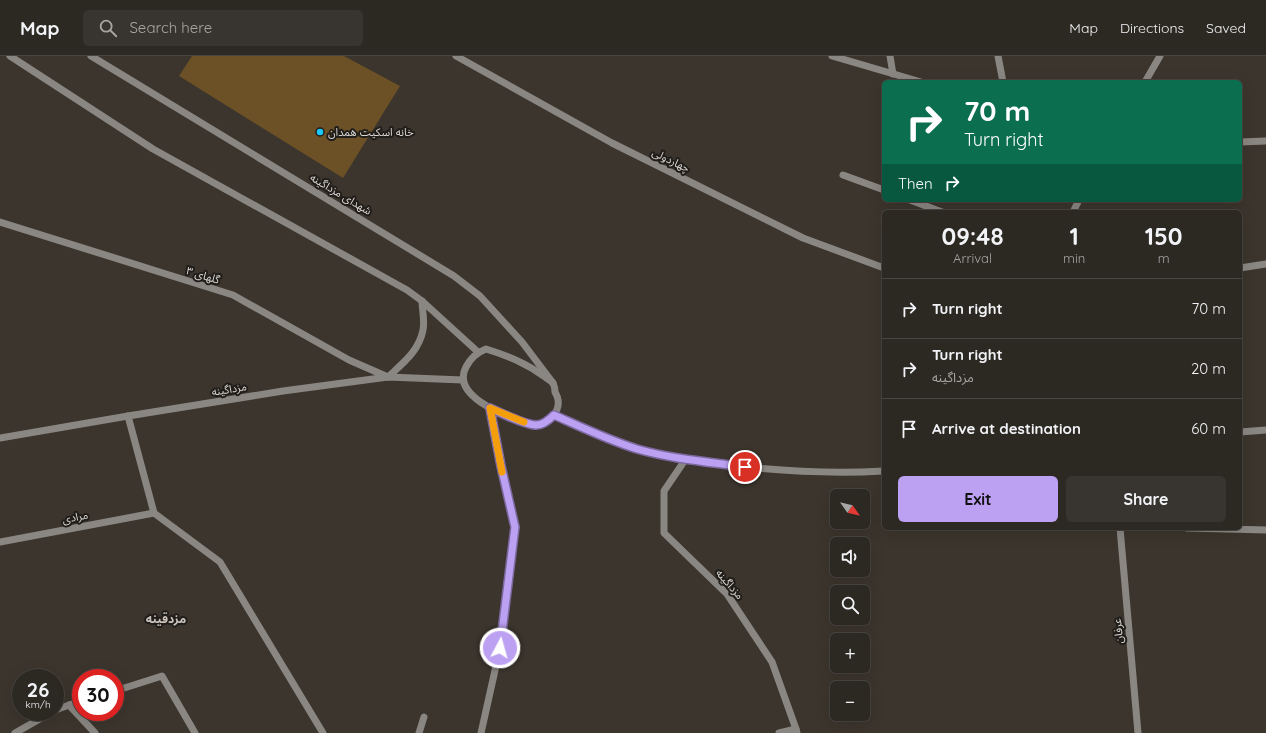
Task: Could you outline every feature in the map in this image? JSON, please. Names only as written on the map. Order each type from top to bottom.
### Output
[{"type":"street","points":[[10,56],[153,149],[407,290],[422,301],[478,352]]},
{"type":"street","name":"شهدای مزداگینه","points":[[91,56],[454,276],[480,296],[522,342],[553,383],[559,402],[554,415]]},
{"type":"street","name":"چهاردولی","points":[[456,56],[612,143],[803,238],[882,267]]},
{"type":"street","points":[[832,56],[913,80]]},
{"type":"street","points":[[890,56],[893,74]]},
{"type":"street","points":[[998,56],[1003,80]]},
{"type":"street","points":[[1146,80],[1160,56]]},
{"type":"street","points":[[1242,142],[1266,141]]},
{"type":"street","points":[[843,175],[882,189]]},
{"type":"street","points":[[915,202],[937,210]]},
{"type":"street","name":"گلهای ۳","points":[[0,222],[233,295],[349,360],[388,377]]},
{"type":"street","points":[[1242,268],[1266,264]]},
{"type":"street","points":[[388,377],[408,359],[416,349],[424,328],[422,301]]},
{"type":"street","points":[[553,383],[536,370],[510,357],[486,349],[478,352],[471,358],[464,371],[463,380],[466,388],[490,408],[515,418],[536,425],[547,422],[554,415],[618,443],[685,460],[760,469],[857,472],[882,471]]},
{"type":"street","name":"مزداگینه","points":[[0,438],[283,391],[388,377],[463,380]]},
{"type":"street","points":[[481,733],[500,648],[515,527],[490,408]]},
{"type":"street","points":[[128,416],[154,513],[220,562],[323,733]]},
{"type":"street","points":[[1242,432],[1266,430]]},
{"type":"street","name":"مزداگینه","points":[[685,460],[664,491],[664,533],[727,594],[772,662],[796,731]]},
{"type":"street","name":"مرادی","points":[[0,542],[154,513]]},
{"type":"street","points":[[1242,529],[1266,530]]},
{"type":"street","name":"عرفان","points":[[1120,530],[1138,733]]},
{"type":"street","points":[[124,688],[162,676],[195,733]]},
{"type":"street","points":[[64,707],[72,704]]},
{"type":"street","points":[[69,705],[96,733]]},
{"type":"street","points":[[419,733],[424,717]]},
{"type":"street","points":[[15,733],[36,721]]},
{"type":"street","points":[[779,733],[796,731]]},
{"type":"shaded area","name":"خانه اسكيت همدان","points":[[192,56],[344,56],[400,86],[343,178],[179,76]]},
{"type":"slow traffic","points":[[502,472],[490,408],[524,422]]},
{"type":"place","name":"خانه اسكيت همدان","points":[[320,132]]},
{"type":"district","name":"مزدقینه","points":[[166,619]]},
{"type":"route","points":[[500,648],[515,527],[490,408],[536,425],[547,422],[554,415],[618,443],[638,449],[685,460],[745,467]]}]
